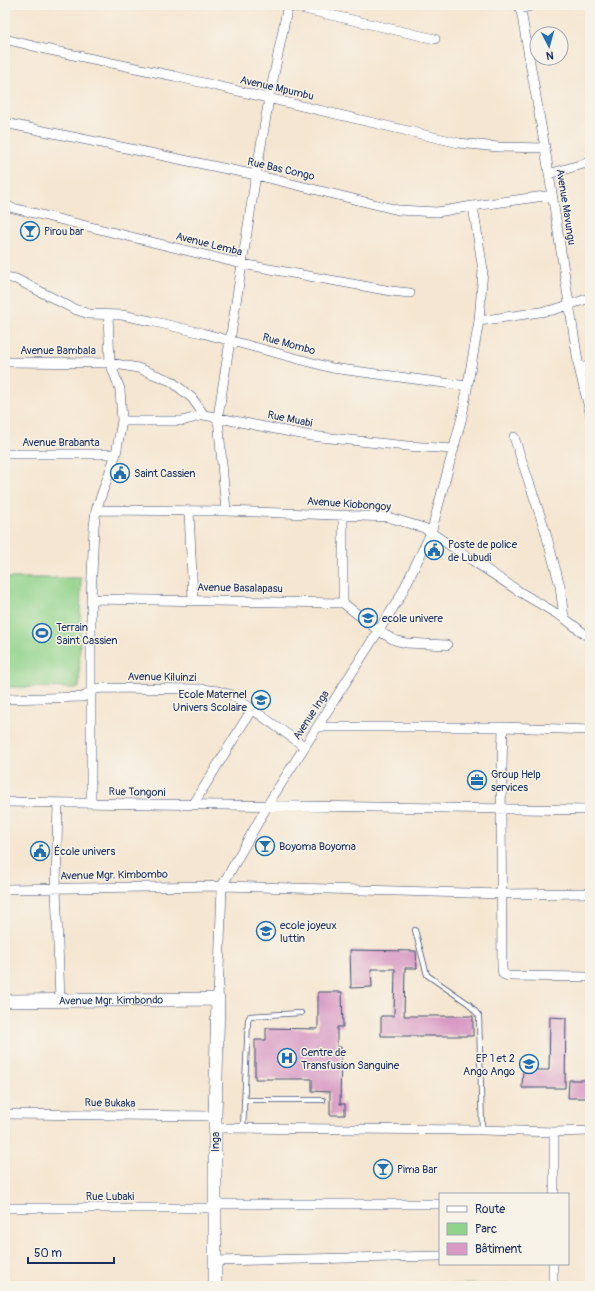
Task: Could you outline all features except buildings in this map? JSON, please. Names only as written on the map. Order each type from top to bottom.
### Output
[{"type":"street","points":[[226,511],[218,417],[256,175],[269,99],[288,5],[435,39]]},
{"type":"street","points":[[520,7],[535,5]]},
{"type":"street","name":"Avenue Mavungu","points":[[520,7],[545,148],[579,368],[590,412]]},
{"type":"street","name":"Avenue Mpumbu","points":[[5,39],[45,49],[174,76],[459,143],[498,147],[545,148]]},
{"type":"street","name":"Rue Bas Congo","points":[[5,123],[256,175],[398,210],[437,212],[552,195]]},
{"type":"street","points":[[549,174],[590,162]]},
{"type":"street","name":"Avenue Lemba","points":[[5,206],[242,264],[391,291],[410,293]]},
{"type":"street","name":"Avenue Inga","points":[[218,999],[222,886],[268,805],[304,746],[318,727],[400,597],[431,533],[462,417],[479,322],[483,270],[473,206]]},
{"type":"street","name":"Rue Mombo","points":[[5,277],[16,279],[74,309],[89,314],[122,315],[151,321],[229,340],[332,368],[467,386]]},
{"type":"street","points":[[479,322],[553,310],[590,298]]},
{"type":"street","points":[[91,803],[91,599],[94,526],[96,510],[116,454],[122,421],[120,388],[110,363],[108,315]]},
{"type":"street","name":"Avenue Bambala","points":[[5,362],[110,363],[138,368],[171,381],[192,398],[204,415]]},
{"type":"street","points":[[579,368],[590,366]]},
{"type":"street","name":"Rue Muabi","points":[[122,421],[182,421],[204,415],[311,436],[407,446],[454,449]]},
{"type":"street","points":[[514,437],[545,530],[560,586],[564,618]]},
{"type":"street","name":"Avenue Brabanta","points":[[5,454],[116,454]]},
{"type":"street","name":"Avenue Kiobongoy","points":[[96,510],[226,511],[388,517],[424,528],[520,592],[564,618],[590,638]]},
{"type":"street","points":[[190,511],[193,599]]},
{"type":"street","points":[[344,515],[343,603],[379,631],[400,642],[447,645]]},
{"type":"street","name":"Avenue Basalapasu","points":[[91,599],[193,599],[343,603]]},
{"type":"street","name":"Avenue Kiluinzi","points":[[5,699],[77,698],[90,694],[96,689],[103,688],[213,690],[232,695],[304,746]]},
{"type":"street","points":[[192,805],[252,709]]},
{"type":"street","points":[[318,727],[590,730]]},
{"type":"street","points":[[503,728],[501,809],[503,974],[508,976],[590,977]]},
{"type":"street","name":"Rue Tongoni","points":[[5,802],[58,804],[91,803],[590,810]]},
{"type":"street","points":[[58,804],[56,888],[60,1000]]},
{"type":"street","name":"Avenue Mgr. Kimbombo","points":[[5,889],[222,886],[502,894],[590,893]]},
{"type":"street","name":"Avenue Mgr. Kimbondo","points":[[5,1001],[218,999]]},
{"type":"street","name":"Inga","points":[[215,1286],[215,1122],[218,999]]},
{"type":"street","name":"Rue Bukaka","points":[[5,1114],[215,1122],[243,1129],[482,1130],[554,1132],[590,1131]]},
{"type":"street","points":[[554,1132],[554,1193]]},
{"type":"street","name":"Rue Lubaki","points":[[5,1208],[439,1204]]},
{"type":"street","points":[[214,1261],[439,1256]]},
{"type":"street","points":[[553,1265],[553,1286]]},
{"type":"lane","points":[[416,930],[427,975],[469,1004],[479,1016],[482,1130]]},
{"type":"lane","points":[[243,1129],[248,1020],[250,1016],[301,1013]]},
{"type":"lane","points":[[244,1100],[323,1100]]},
{"type":"green space","name":"Terrain Saint Cassien","points":[[5,578],[81,578],[79,688],[5,687]]},
{"type":"green space","points":[[300,1284],[527,1285],[527,1286],[300,1286]]},
{"type":"place","name":"Pirou bar","points":[[30,231]]},
{"type":"place","name":"Saint Cassien","points":[[120,473]]},
{"type":"place","name":"Poste de police de Lubudi","points":[[434,550]]},
{"type":"place","name":"ecole univere","points":[[368,618]]},
{"type":"place","name":"Terrain Saint Cassien","points":[[42,633]]},
{"type":"place","name":"Ecole Maternel Univers Scolaire","points":[[261,700]]},
{"type":"place","name":"Group Help services","points":[[477,780]]},
{"type":"place","name":"Boyoma Boyoma","points":[[265,846]]},
{"type":"place","name":"École univers","points":[[40,851]]},
{"type":"place","name":"ecole joyeux luttin","points":[[266,931]]},
{"type":"place","name":"Centre de Transfusion Sanguine","points":[[287,1058]]},
{"type":"place","name":"EP 1 et 2 Ango Ango","points":[[529,1064]]},
{"type":"place","name":"Pima Bar","points":[[383,1169]]}]
